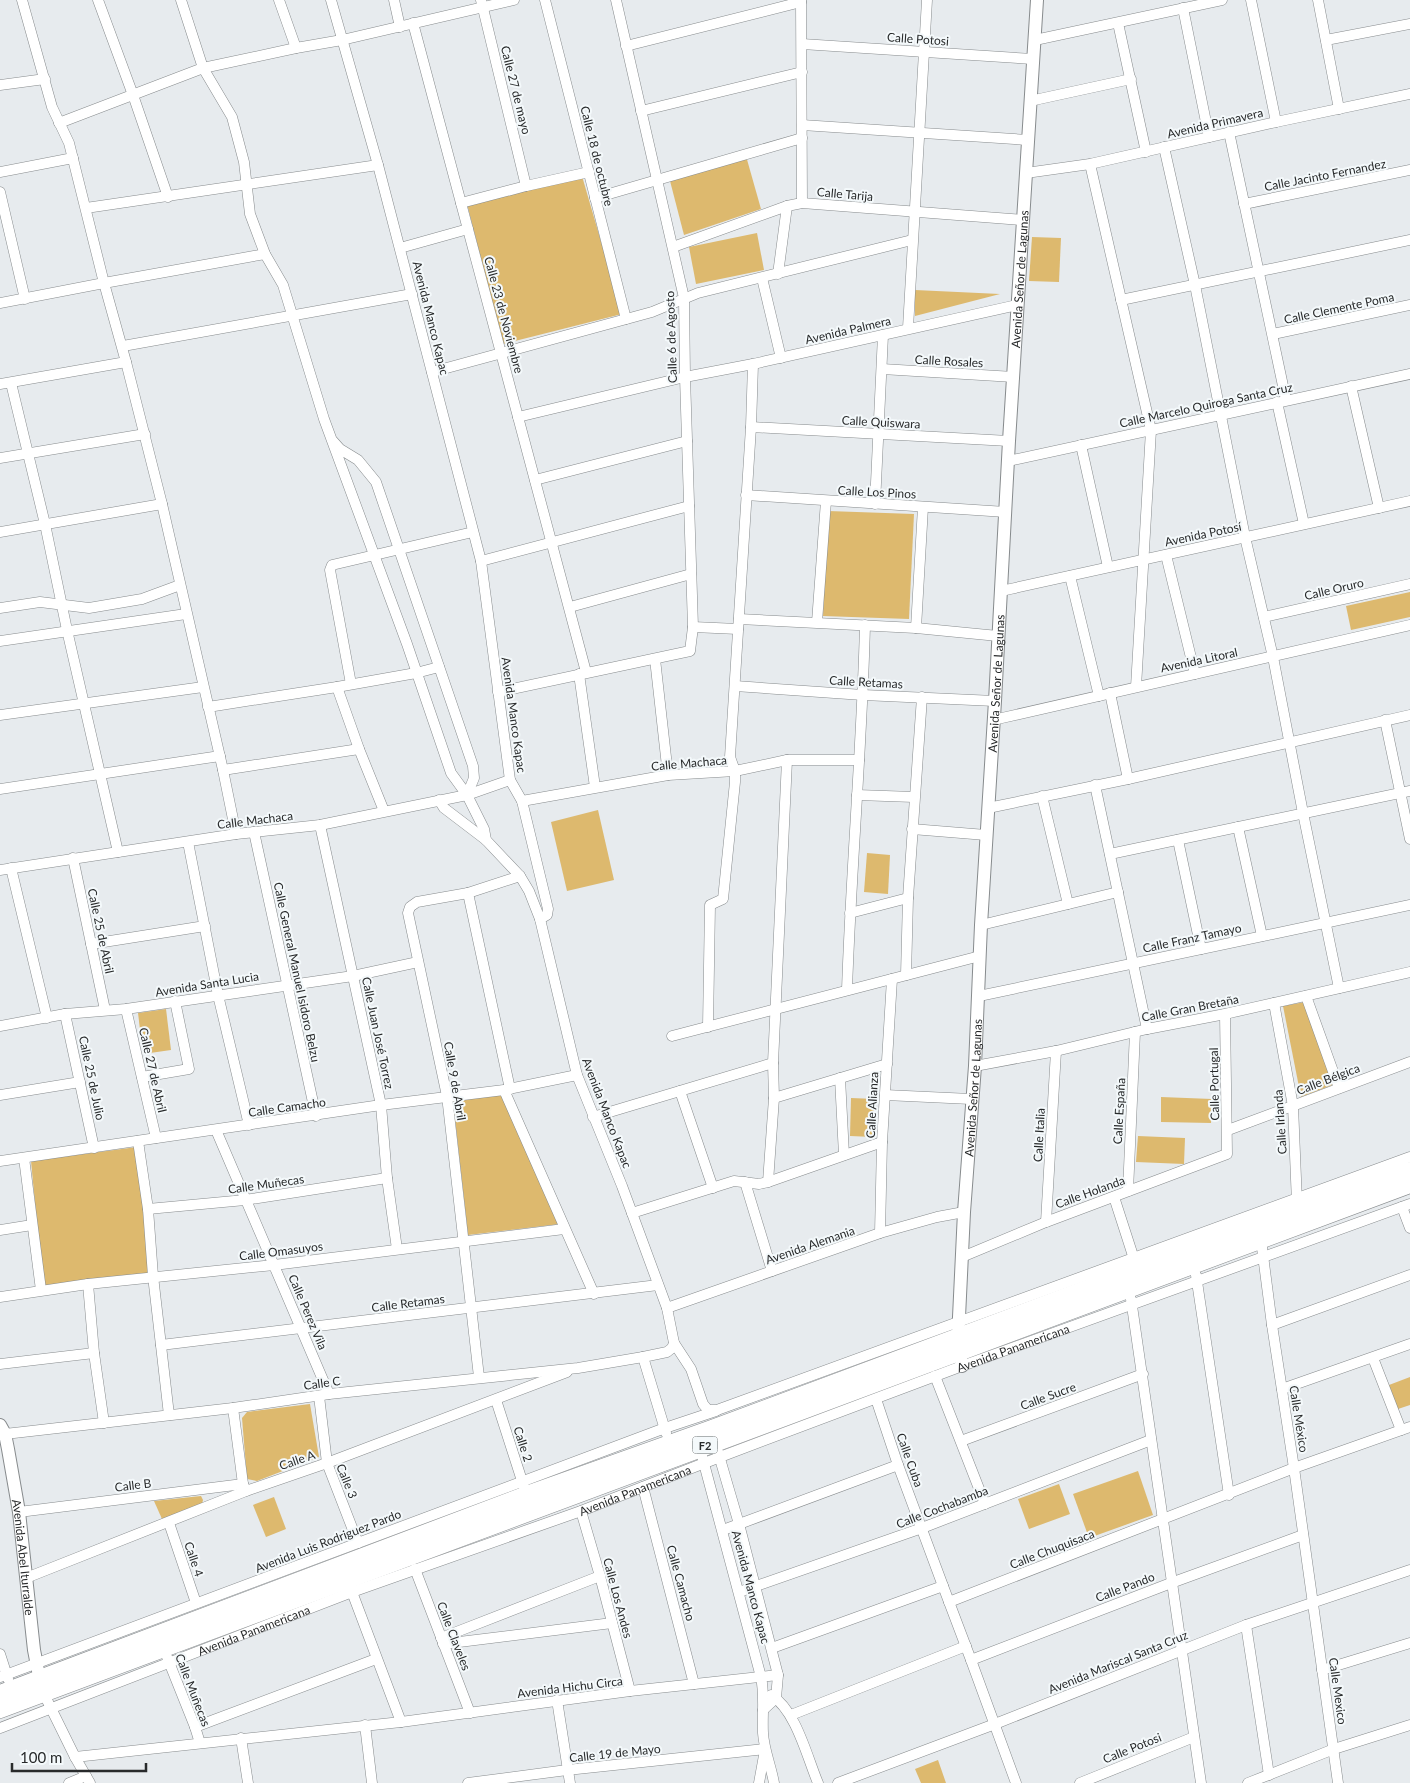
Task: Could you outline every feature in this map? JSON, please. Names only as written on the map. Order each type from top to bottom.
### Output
[{"type":"highway","name":"Avenida Panamericana","points":[[39,1678],[166,1655],[708,1445],[960,1344],[1135,1264],[1298,1204],[1410,1171]]},
{"type":"highway","name":"Avenida Panamericana","points":[[960,1344],[1131,1296],[1262,1248],[1410,1184]]},
{"type":"highway","name":"Avenida Panamericana","points":[[3,1693],[525,1488],[667,1436],[708,1445]]},
{"type":"street","points":[[22,0],[52,107],[69,143],[145,434],[220,756],[236,834]]},
{"type":"street","points":[[98,0],[168,196]]},
{"type":"street","points":[[181,0],[203,68],[232,117],[244,162],[250,214],[265,254],[283,285],[324,420],[451,773],[467,795],[484,829],[486,840]]},
{"type":"street","points":[[279,0],[296,48]]},
{"type":"street","name":"Avenida Manco Kapac","points":[[331,0],[378,165],[481,562],[510,780],[522,801],[548,909],[547,915],[540,919],[577,1075],[632,1213],[666,1308],[674,1343]]},
{"type":"street","points":[[394,0],[400,27]]},
{"type":"street","points":[[59,122],[203,68],[400,27],[482,4],[514,0]]},
{"type":"street","name":"Calle 18 de octubre","points":[[545,0],[626,319]]},
{"type":"street","name":"Calle 6 de Agosto","points":[[616,0],[684,298],[684,377],[693,627],[690,651],[655,659]]},
{"type":"street","points":[[908,328],[927,0]]},
{"type":"street","name":"Avenida Señor de Lagunas","points":[[960,1344],[964,1212],[971,1099],[975,1066],[986,835],[1037,0]]},
{"type":"street","points":[[1035,40],[1222,0]]},
{"type":"street","points":[[1251,0],[1276,122]]},
{"type":"street","points":[[1318,0],[1340,109]]},
{"type":"street","points":[[626,46],[801,1],[802,203]]},
{"type":"street","name":"Calle 27 de mayo","points":[[482,4],[526,186]]},
{"type":"street","points":[[1183,8],[1209,137]]},
{"type":"street","name":"Calle 23 de Noviembre","points":[[413,23],[570,607],[582,673],[595,787]]},
{"type":"street","points":[[1118,23],[1146,152]]},
{"type":"street","points":[[1326,40],[1410,24]]},
{"type":"street","name":"Calle Potosi","points":[[802,44],[1033,59]]},
{"type":"street","points":[[642,111],[802,72]]},
{"type":"street","points":[[0,85],[45,78]]},
{"type":"street","points":[[1030,101],[1131,79]]},
{"type":"street","name":"Avenida Primavera","points":[[1026,173],[1090,164],[1229,132],[1410,94]]},
{"type":"street","points":[[802,125],[1028,140]]},
{"type":"street","points":[[1229,132],[1273,334],[1282,401],[1304,524]]},
{"type":"street","points":[[595,198],[802,138]]},
{"type":"street","points":[[1164,147],[1195,285],[1245,538],[1273,657],[1339,988]]},
{"type":"street","points":[[0,172],[73,158]]},
{"type":"street","points":[[1090,164],[1151,430],[1136,687]]},
{"type":"street","points":[[86,208],[378,165]]},
{"type":"street","name":"Calle Jacinto Fernandez","points":[[1244,204],[1410,170]]},
{"type":"street","points":[[461,203],[589,172]]},
{"type":"street","points":[[0,192],[25,299]]},
{"type":"street","name":"Calle Tarija","points":[[673,247],[787,206],[802,203],[1023,220]]},
{"type":"street","points":[[778,274],[787,206]]},
{"type":"street","points":[[400,248],[468,228]]},
{"type":"street","points":[[432,372],[652,312],[698,293],[912,240]]},
{"type":"street","points":[[1121,300],[1410,240]]},
{"type":"street","points":[[0,303],[104,282],[265,254]]},
{"type":"street","points":[[762,278],[781,358]]},
{"type":"street","points":[[122,346],[412,294]]},
{"type":"street","name":"Avenida Palmera","points":[[518,417],[684,377],[781,358],[1017,305]]},
{"type":"street","name":"Calle Clemente Poma","points":[[1273,334],[1410,305]]},
{"type":"street","points":[[875,504],[883,334]]},
{"type":"street","points":[[0,384],[126,362]]},
{"type":"street","points":[[708,1027],[710,905],[722,899],[735,782],[735,772],[730,756],[751,428],[753,364]]},
{"type":"street","name":"Calle Rosales","points":[[882,369],[1014,377]]},
{"type":"street","name":"Calle Marcelo Quiroga Santa Cruz","points":[[1008,461],[1410,374]]},
{"type":"street","points":[[11,383],[45,524],[61,604],[118,852]]},
{"type":"street","points":[[1350,386],[1379,508]]},
{"type":"street","name":"Calle Quiswara","points":[[751,428],[1009,441]]},
{"type":"street","points":[[0,458],[145,434]]},
{"type":"street","points":[[332,440],[340,449],[358,460],[376,482],[473,766],[474,778],[467,795]]},
{"type":"street","points":[[535,480],[686,441]]},
{"type":"street","points":[[1081,445],[1108,567]]},
{"type":"street","name":"Calle Los Pinos","points":[[746,495],[826,502],[1006,512]]},
{"type":"street","points":[[817,622],[826,502]]},
{"type":"street","name":"Avenida Potosí","points":[[1001,590],[1410,502]]},
{"type":"street","points":[[0,532],[162,504]]},
{"type":"street","points":[[481,562],[689,506]]},
{"type":"street","points":[[916,628],[923,507]]},
{"type":"street","points":[[351,684],[330,570],[332,565],[473,532]]},
{"type":"street","points":[[1166,555],[1195,674]]},
{"type":"street","points":[[570,607],[691,574]]},
{"type":"street","points":[[1070,576],[1099,696]]},
{"type":"street","name":"Calle Oruro","points":[[1264,617],[1410,584]]},
{"type":"street","points":[[0,608],[40,602],[89,608],[142,599],[180,585]]},
{"type":"street","points":[[0,641],[186,614]]},
{"type":"street","points":[[693,627],[817,622],[916,628],[998,636]]},
{"type":"street","points":[[846,990],[864,695],[865,625]]},
{"type":"street","name":"Avenida Litoral","points":[[993,720],[1410,625]]},
{"type":"street","points":[[498,692],[655,659],[668,775]]},
{"type":"street","points":[[208,707],[337,687],[439,667]]},
{"type":"street","name":"Calle Retamas","points":[[735,686],[864,695],[995,701]]},
{"type":"street","points":[[0,715],[204,687]]},
{"type":"street","points":[[337,687],[384,811]]},
{"type":"street","points":[[1110,693],[1128,779]]},
{"type":"street","points":[[906,975],[908,898],[922,698]]},
{"type":"street","points":[[988,808],[1128,779],[1410,715]]},
{"type":"street","points":[[1385,720],[1405,792],[1410,840]]},
{"type":"street","points":[[223,770],[359,749]]},
{"type":"street","points":[[0,789],[220,756]]},
{"type":"street","points":[[768,1182],[774,1098],[773,1063],[787,760]]},
{"type":"street","name":"Calle Machaca","points":[[522,801],[668,775],[735,772],[787,760],[859,760]]},
{"type":"street","name":"Calle Machaca","points":[[0,870],[236,834],[320,825],[467,795],[510,780]]},
{"type":"street","points":[[1095,785],[1147,1029]]},
{"type":"street","points":[[1110,854],[1405,792]]},
{"type":"street","points":[[857,795],[914,797]]},
{"type":"street","points":[[1042,796],[1068,904]]},
{"type":"street","points":[[439,800],[444,808],[486,840],[520,876],[529,891],[540,919]]},
{"type":"street","name":"Calle Juan José Torrez","points":[[320,825],[381,1105],[387,1178],[396,1249]]},
{"type":"street","points":[[1238,827],[1262,936]]},
{"type":"street","points":[[912,829],[986,835]]},
{"type":"street","name":"Calle General Manuel Isidoro Belzu","points":[[254,832],[316,1116]]},
{"type":"street","points":[[1178,840],[1201,949]]},
{"type":"street","points":[[188,842],[218,995],[249,1125]]},
{"type":"street","name":"Calle 25 de Abril","points":[[74,858],[105,1010]]},
{"type":"street","points":[[11,868],[47,1018]]},
{"type":"street","name":"Calle 9 de Abril","points":[[479,1377],[462,1242],[447,1096],[408,913],[410,907],[417,902],[468,893],[520,876]]},
{"type":"street","points":[[981,925],[1118,892]]},
{"type":"street","points":[[468,893],[507,1089],[564,1229],[594,1294]]},
{"type":"street","points":[[850,913],[908,898]]},
{"type":"street","name":"Calle Franz Tamayo","points":[[979,996],[1410,905]]},
{"type":"street","points":[[91,944],[205,926]]},
{"type":"street","points":[[672,1036],[980,956]]},
{"type":"street","name":"Avenida Santa Lucia","points":[[0,1026],[65,1014],[126,1009],[353,976],[418,962]]},
{"type":"street","name":"Calle Gran Bretaña","points":[[975,1066],[1056,1051],[1147,1029],[1225,1014],[1410,972]]},
{"type":"street","name":"Calle Alianza","points":[[880,1233],[882,1142],[892,979]]},
{"type":"street","points":[[1306,996],[1339,1088]]},
{"type":"street","points":[[142,1076],[189,1069],[175,1002]]},
{"type":"street","name":"Calle Irlanda","points":[[1274,1003],[1293,1106],[1298,1204]]},
{"type":"street","name":"Calle 27 de Abril","points":[[126,1009],[156,1138]]},
{"type":"street","name":"Calle 25 de Julio","points":[[65,1014],[94,1148]]},
{"type":"street","name":"Calle Portugal","points":[[1225,1014],[1227,1154]]},
{"type":"street","name":"Calle España","points":[[1128,1192],[1135,1032]]},
{"type":"street","name":"Calle Italia","points":[[1046,1222],[1056,1051]]},
{"type":"street","name":"Calle Bélgica","points":[[1228,1130],[1410,1062]]},
{"type":"street","points":[[593,1116],[773,1063]]},
{"type":"street","points":[[774,1098],[887,1064]]},
{"type":"street","name":"Calle Camacho","points":[[0,1161],[381,1105],[507,1089],[577,1075]]},
{"type":"street","points":[[840,1078],[844,1155]]},
{"type":"street","points":[[0,1095],[80,1082]]},
{"type":"street","points":[[680,1091],[713,1188]]},
{"type":"street","points":[[885,1095],[971,1099]]},
{"type":"street","name":"Calle Perez Vila","points":[[216,1130],[301,1328],[324,1395]]},
{"type":"street","points":[[138,1141],[148,1209],[153,1276],[169,1415]]},
{"type":"street","points":[[632,1213],[734,1181],[759,1184],[768,1182],[882,1142]]},
{"type":"street","name":"Calle Holanda","points":[[962,1257],[1046,1222],[1227,1154]]},
{"type":"street","points":[[1298,1204],[1410,1156]]},
{"type":"street","points":[[24,1158],[41,1290]]},
{"type":"street","name":"Calle Muñecas","points":[[148,1209],[245,1200],[387,1178]]},
{"type":"street","points":[[745,1182],[772,1271]]},
{"type":"street","points":[[1114,1197],[1135,1264]]},
{"type":"street","points":[[1406,1205],[1410,1228]]},
{"type":"street","name":"Avenida Panamericana","points":[[1262,1248],[1406,1205]]},
{"type":"street","name":"Avenida Alemania","points":[[666,1308],[880,1233],[937,1217],[964,1212]]},
{"type":"street","points":[[0,1230],[32,1225]]},
{"type":"street","name":"Calle Omasuyos","points":[[0,1297],[153,1276],[274,1265],[564,1229]]},
{"type":"street","name":"Calle México","points":[[1262,1248],[1313,1602]]},
{"type":"street","points":[[1196,1272],[1229,1494]]},
{"type":"street","points":[[1272,1325],[1410,1275]]},
{"type":"street","points":[[88,1284],[94,1353],[104,1423]]},
{"type":"street","name":"Calle Retamas","points":[[162,1345],[658,1285]]},
{"type":"street","points":[[1131,1296],[1164,1518],[1171,1583],[1202,1783]]},
{"type":"street","points":[[667,1436],[643,1357],[667,1352],[674,1343]]},
{"type":"street","points":[[674,1343],[691,1369],[703,1404],[708,1410],[717,1410]]},
{"type":"street","name":"Avenida Panamericana","points":[[4,1726],[50,1709],[166,1655],[352,1592],[581,1511],[643,1487],[708,1445],[876,1399],[935,1376],[960,1344]]},
{"type":"street","name":"Avenida Panamericana","points":[[667,1436],[717,1410],[960,1344]]},
{"type":"street","points":[[1282,1389],[1410,1344]]},
{"type":"street","points":[[0,1364],[94,1353]]},
{"type":"street","name":"Calle C","points":[[2,1429],[104,1423],[479,1377],[578,1368],[643,1357]]},
{"type":"street","points":[[1373,1358],[1405,1429]]},
{"type":"street","name":"Calle A","points":[[26,1578],[169,1523],[244,1487],[326,1463],[578,1368]]},
{"type":"street","name":"Calle Sucre","points":[[961,1441],[1143,1374]]},
{"type":"street","points":[[935,1376],[985,1504]]},
{"type":"street","name":"Calle 3","points":[[324,1395],[326,1463],[358,1543]]},
{"type":"street","name":"Calle Cuba","points":[[876,1399],[898,1465],[943,1586]]},
{"type":"street","name":"Calle 2","points":[[496,1400],[525,1488]]},
{"type":"street","points":[[233,1408],[244,1487]]},
{"type":"street","name":"Avenida Abel Iturralde","points":[[2,1429],[19,1512],[39,1678]]},
{"type":"street","name":"Calle Chuquisaca","points":[[949,1602],[1294,1468],[1405,1429]]},
{"type":"street","name":"Calle Cochabamba","points":[[739,1592],[756,1588],[922,1528],[1151,1440]]},
{"type":"street","points":[[708,1445],[739,1524],[778,1675],[776,1698],[764,1710]]},
{"type":"street","name":"Avenida Manco Kapac","points":[[708,1445],[723,1530],[764,1692],[763,1733],[765,1750]]},
{"type":"street","points":[[723,1530],[898,1465]]},
{"type":"street","name":"Calle B","points":[[19,1512],[244,1487]]},
{"type":"street","name":"Calle Camacho","points":[[643,1487],[694,1684]]},
{"type":"street","name":"Avenida Luis Rodriguez Pardo","points":[[39,1678],[196,1603],[358,1543],[525,1488]]},
{"type":"street","name":"Calle Los Andes","points":[[581,1511],[630,1691]]},
{"type":"street","name":"Calle 4","points":[[169,1523],[196,1603]]},
{"type":"street","name":"Calle Pando","points":[[971,1660],[1171,1583],[1303,1535]]},
{"type":"street","name":"Calle Claveles","points":[[415,1569],[470,1713]]},
{"type":"street","name":"Avenida Mariscal Santa Cruz","points":[[838,1783],[995,1724],[1246,1625],[1410,1570]]},
{"type":"street","points":[[442,1641],[600,1576]]},
{"type":"street","points":[[772,1648],[943,1586],[1016,1783]]},
{"type":"street","points":[[352,1592],[401,1722]]},
{"type":"street","name":"Calle Mexico","points":[[1313,1602],[1338,1783]]},
{"type":"street","points":[[442,1641],[612,1623]]},
{"type":"street","points":[[1246,1625],[1269,1775]]},
{"type":"street","points":[[1322,1670],[1410,1642]]},
{"type":"street","points":[[791,1715],[966,1646]]},
{"type":"street","points":[[0,1654],[4,1726]]},
{"type":"street","name":"Calle Muñecas","points":[[166,1655],[200,1743]]},
{"type":"street","points":[[195,1727],[376,1659]]},
{"type":"street","name":"Avenida Hichu Circa","points":[[75,1758],[241,1738],[401,1722],[557,1700],[778,1675]]},
{"type":"street","points":[[39,1678],[50,1709],[88,1780],[69,1783]]},
{"type":"street","points":[[764,1692],[776,1698],[791,1715],[818,1783]]},
{"type":"street","points":[[557,1700],[570,1783]]},
{"type":"street","points":[[365,1725],[372,1783]]},
{"type":"street","points":[[1248,1783],[1334,1749],[1410,1725]]},
{"type":"street","name":"Calle Potosi","points":[[1086,1782],[1194,1737]]},
{"type":"street","points":[[241,1738],[248,1783]]},
{"type":"street","points":[[759,1783],[765,1750]]},
{"type":"street","points":[[765,1750],[774,1783]]},
{"type":"street","name":"Calle 19 de Mayo","points":[[468,1783],[568,1770],[765,1750]]},
{"type":"shaded area","points":[[746,156],[761,209],[684,235],[669,177]]},
{"type":"shaded area","points":[[582,176],[622,314],[503,344],[467,204]]},
{"type":"shaded area","points":[[757,233],[764,270],[696,284],[689,247]]},
{"type":"shaded area","points":[[1032,237],[1061,238],[1059,282],[1029,281]]},
{"type":"shaded area","points":[[915,290],[1000,294],[915,316]]},
{"type":"shaded area","points":[[828,511],[914,514],[909,619],[823,616]]},
{"type":"shaded area","points":[[1410,592],[1410,617],[1351,630],[1346,606]]},
{"type":"shaded area","points":[[598,810],[614,880],[567,891],[551,822]]},
{"type":"shaded area","points":[[867,853],[890,855],[888,894],[864,892]]},
{"type":"shaded area","points":[[1305,1002],[1335,1084],[1301,1097],[1283,1006]]},
{"type":"shaded area","points":[[166,1009],[171,1050],[143,1054],[138,1013]]},
{"type":"shaded area","points":[[503,1094],[560,1224],[468,1235],[453,1101]]},
{"type":"shaded area","points":[[1161,1097],[1212,1099],[1211,1123],[1161,1122]]},
{"type":"shaded area","points":[[851,1098],[875,1099],[873,1137],[850,1136]]},
{"type":"shaded area","points":[[1138,1136],[1185,1138],[1184,1164],[1136,1162]]},
{"type":"shaded area","points":[[137,1147],[151,1274],[43,1287],[31,1161]]},
{"type":"shaded area","points":[[1410,1377],[1410,1405],[1398,1409],[1389,1385]]},
{"type":"shaded area","points":[[310,1404],[319,1457],[257,1481],[247,1479],[242,1418],[247,1412]]},
{"type":"shaded area","points":[[1138,1471],[1153,1515],[1089,1538],[1073,1494]]},
{"type":"shaded area","points":[[1059,1484],[1070,1514],[1029,1529],[1018,1499]]},
{"type":"shaded area","points":[[201,1496],[202,1504],[162,1519],[154,1501]]},
{"type":"shaded area","points":[[274,1497],[286,1529],[266,1537],[253,1505]]},
{"type":"shaded area","points":[[938,1760],[946,1783],[921,1783],[915,1769]]}]
